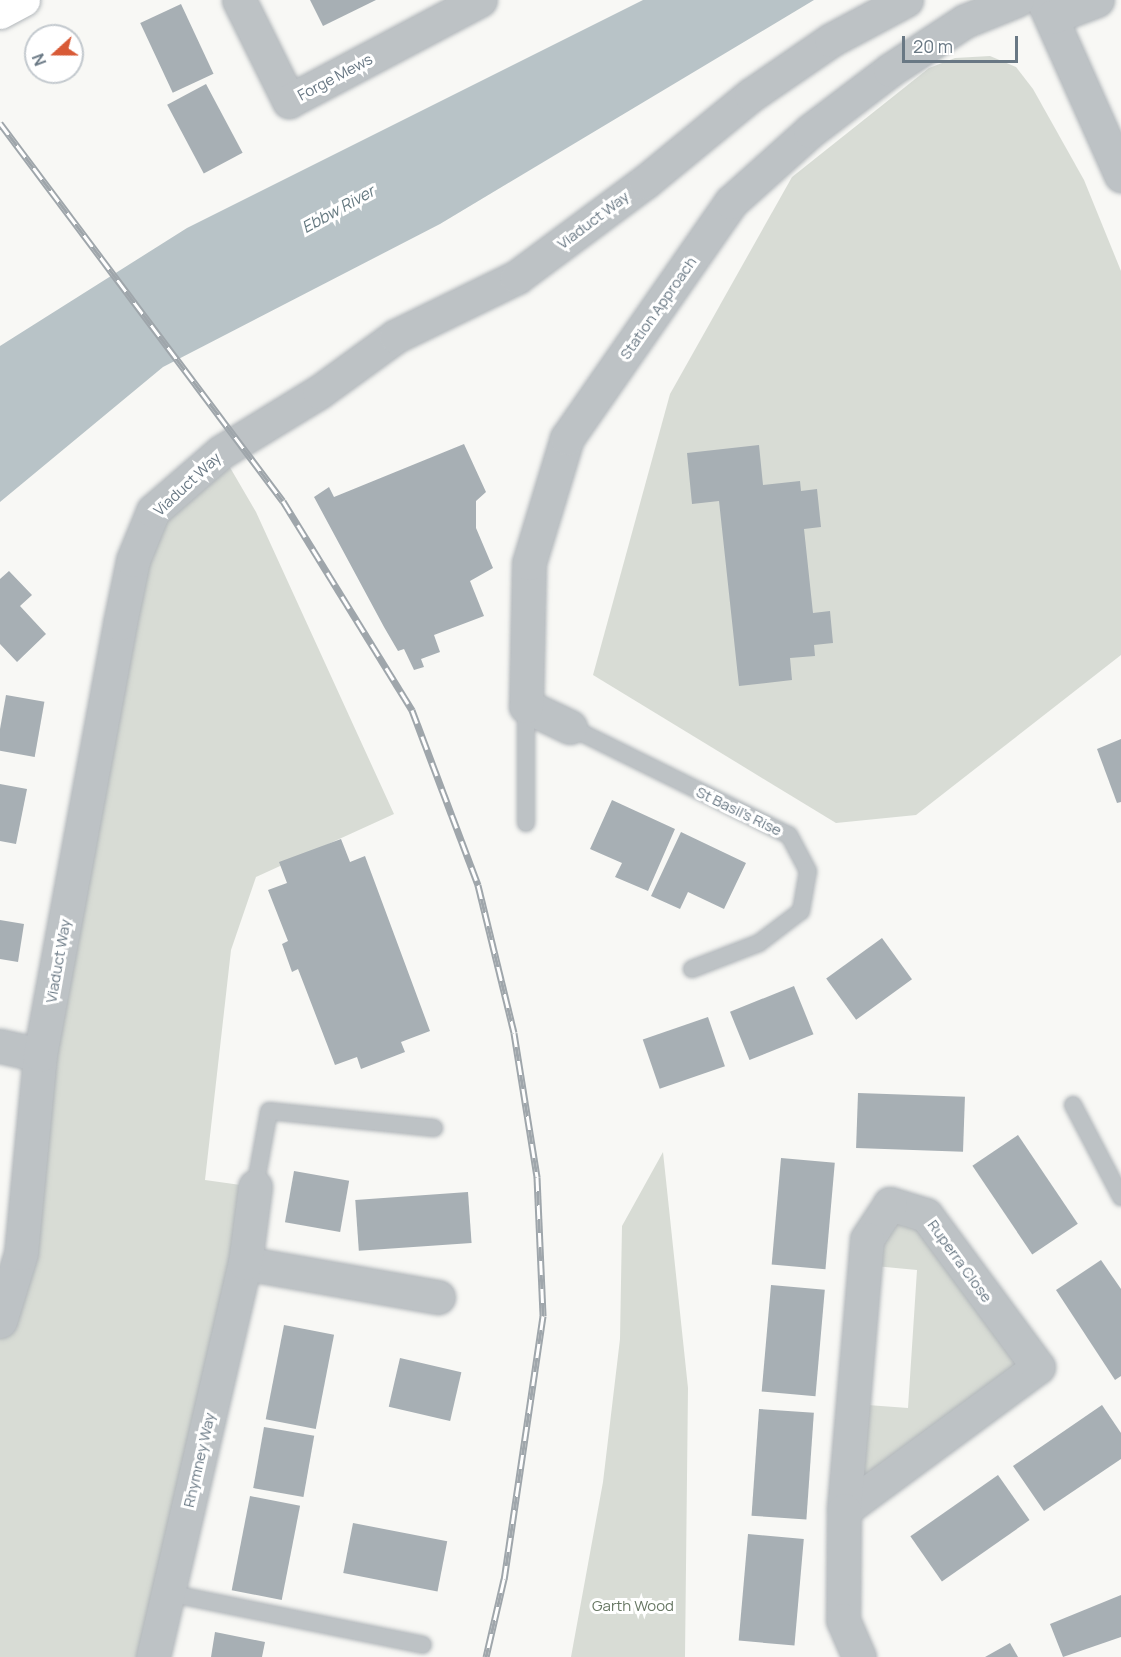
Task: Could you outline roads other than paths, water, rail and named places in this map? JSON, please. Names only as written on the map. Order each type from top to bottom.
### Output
[{"type":"main road","points":[[0,12],[23,0]]},
{"type":"street","name":"Forge Mews","points":[[238,0],[289,101],[480,0]]},
{"type":"street","name":"Viaduct Way","points":[[0,1321],[21,1253],[40,1055],[120,623],[133,561],[153,511],[221,452],[319,392],[396,336],[517,277],[645,182],[751,95],[831,40],[906,0]]},
{"type":"street","name":"Station Approach","points":[[526,706],[529,563],[567,438],[717,222],[731,202],[810,131],[890,70],[965,21],[1017,0]]},
{"type":"street","points":[[1097,0],[1047,8],[1121,175]]},
{"type":"street","points":[[526,706],[570,727]]},
{"type":"street","points":[[0,1046],[40,1055]]},
{"type":"street","name":"Rhymney Way","points":[[153,1657],[245,1263],[255,1187]]},
{"type":"street","name":"Ruperra Close","points":[[844,1510],[1038,1367],[926,1215],[890,1204],[867,1239],[844,1510],[843,1620],[859,1657]]},
{"type":"street","points":[[245,1263],[438,1298]]},
{"type":"lane","points":[[526,706],[526,823]]},
{"type":"lane","name":"St Basil's Rise","points":[[570,727],[789,835],[808,871],[801,911],[759,943],[693,969]]},
{"type":"lane","points":[[1073,1105],[1121,1197]]},
{"type":"lane","points":[[255,1187],[269,1111],[434,1128]]},
{"type":"lane","points":[[168,1593],[423,1645]]},
{"type":"water","name":"Ebbw River","points":[[643,0],[814,0],[440,224],[163,367],[0,502],[0,346],[187,228]]},
{"type":"railway","points":[[0,123],[283,501],[412,710],[478,885],[514,1033],[537,1177],[543,1316],[504,1579],[486,1657]]},
{"type":"park label","name":"Garth Wood","points":[[633,1606]]}]
